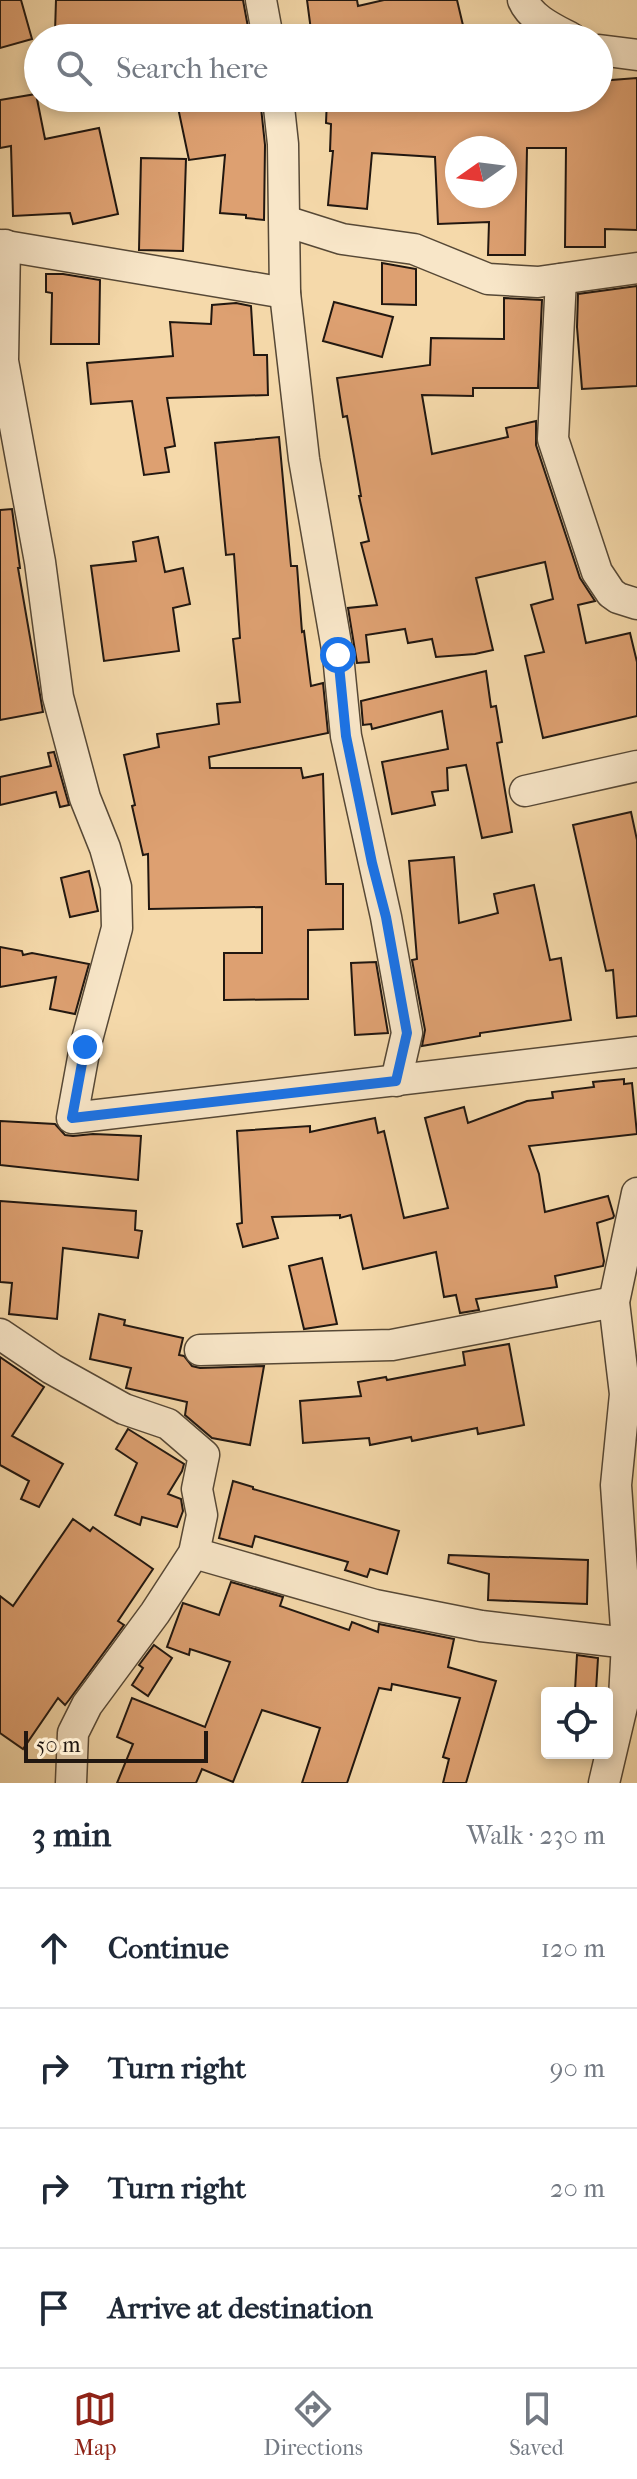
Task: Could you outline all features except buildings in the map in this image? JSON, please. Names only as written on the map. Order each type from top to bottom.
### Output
[{"type":"street","points":[[261,0],[265,24]]},
{"type":"street","points":[[523,0],[535,16],[548,24]]},
{"type":"street","points":[[613,52],[637,55]]},
{"type":"street","points":[[280,112],[283,144],[285,293],[304,459],[338,655],[346,736],[386,917],[407,1033],[396,1081]]},
{"type":"street","points":[[285,221],[342,239],[414,249],[488,279],[538,282],[637,268]]},
{"type":"street","points":[[285,293],[3,245],[3,361],[40,562],[58,697],[85,798],[105,848],[116,887],[117,928],[85,1047],[72,1118],[637,1052]]},
{"type":"street","points":[[561,279],[553,439],[597,572],[611,593],[637,604]]},
{"type":"street","points":[[525,791],[637,766]]},
{"type":"street","points":[[604,1783],[624,1698],[632,1644],[616,1485],[625,1394],[614,1302],[637,1193]]},
{"type":"street","points":[[200,1350],[392,1345],[614,1302]]},
{"type":"street","points":[[0,1334],[52,1369],[124,1409],[168,1424],[204,1455],[197,1489],[202,1515],[194,1553],[155,1613],[87,1705],[73,1733],[71,1783]]},
{"type":"street","points":[[194,1553],[375,1605],[481,1626],[632,1644]]},
{"type":"route","points":[[85,1047],[72,1118],[396,1081],[407,1033],[386,917],[346,736],[338,655]]}]
